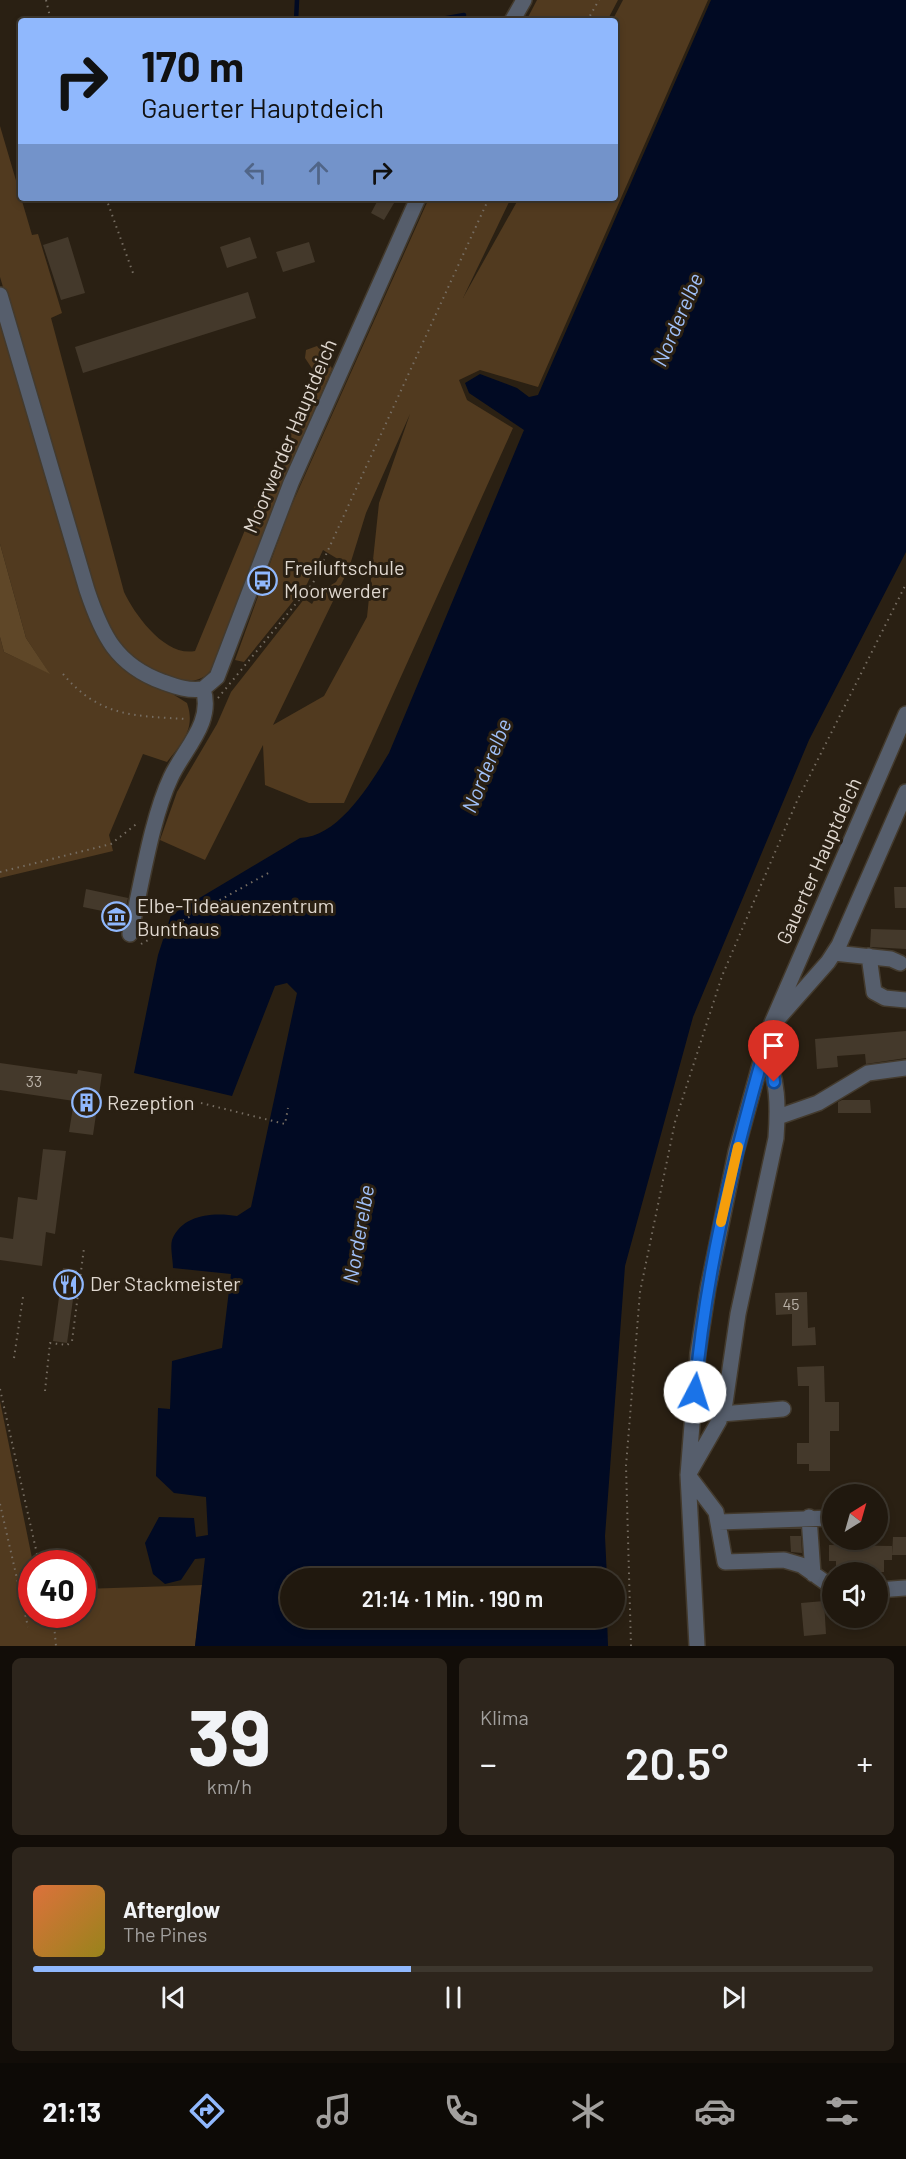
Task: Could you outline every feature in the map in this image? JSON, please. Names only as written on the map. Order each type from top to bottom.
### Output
[{"type":"street","points":[[514,18],[524,0]]},
{"type":"street","name":"Moorwerder Hauptdeich","points":[[132,941],[152,842],[171,776],[187,752],[202,719],[205,695],[217,677],[291,483],[417,201]]},
{"type":"street","points":[[0,295],[87,591],[104,635],[126,661],[148,676],[205,695]]},
{"type":"street","name":"Gauerter Hauptdeich","points":[[697,1646],[688,1475],[698,1353],[708,1288],[736,1152],[771,1025],[906,714]]},
{"type":"street","points":[[771,1025],[792,1006],[834,953],[906,792]]},
{"type":"street","points":[[834,953],[869,956],[900,963]]},
{"type":"street","points":[[869,956],[874,992],[885,998],[906,1000]]},
{"type":"street","points":[[764,1052],[772,1064],[778,1118],[776,1138],[738,1314],[725,1403],[688,1475],[706,1495],[719,1522],[725,1562],[784,1560],[801,1565],[822,1580]]},
{"type":"street","points":[[778,1118],[818,1103],[868,1073],[906,1068]]},
{"type":"street","points":[[721,1414],[783,1409]]},
{"type":"street","points":[[809,1517],[813,1574]]},
{"type":"street","points":[[719,1522],[822,1518]]},
{"type":"street","points":[[888,1589],[905,1588]]},
{"type":"path","points":[[46,0],[50,18]]},
{"type":"path","points":[[589,18],[599,0]]},
{"type":"path","points":[[107,201],[133,273]]},
{"type":"path","points":[[205,695],[215,700],[227,690],[313,584],[488,201]]},
{"type":"path","points":[[632,1646],[627,1466],[640,1292],[675,1122],[722,976],[736,943],[797,801],[906,584]]},
{"type":"path","points":[[63,674],[78,692],[114,711],[146,718],[202,719]]},
{"type":"path","points":[[0,872],[111,844],[146,817]]},
{"type":"path","points":[[132,941],[272,871]]},
{"type":"path","points":[[201,1103],[285,1124],[288,1108]]},
{"type":"path","points":[[45,1391],[50,1343],[67,1345],[72,1341],[84,1248]]},
{"type":"path","points":[[14,1358],[22,1297]]},
{"type":"path","points":[[0,1389],[36,1550]]},
{"type":"path","points":[[0,1504],[18,1583]]},
{"type":"path","points":[[55,1628],[56,1646]]},
{"type":"shaded area","points":[[537,0],[618,0],[609,18],[528,18]]},
{"type":"shaded area","points":[[623,0],[708,0],[538,387],[480,370],[459,380],[467,400],[513,428],[344,803],[309,803],[265,785],[263,745],[205,860],[160,840],[177,792],[217,724],[231,692],[312,589],[306,600],[312,604],[318,593],[336,582],[346,564],[323,550],[307,584],[244,662],[235,660],[289,511],[428,201],[510,201],[463,298],[517,201],[618,201],[618,18],[614,18]],"holes":[[[410,414],[379,503],[367,617],[324,696],[273,725],[349,568],[366,513]]]},
{"type":"shaded area","points":[[0,126],[18,187],[18,201],[22,201],[32,235],[38,234],[62,313],[51,318],[124,592],[152,632],[173,648],[184,651],[195,651],[271,467],[281,456],[315,373],[305,358],[306,350],[317,346],[327,356],[332,369],[285,478],[213,667],[205,676],[194,681],[168,678],[132,657],[115,638],[97,601],[0,277]]},
{"type":"shaded area","points":[[0,320],[98,637],[113,657],[187,703],[190,721],[186,735],[167,762],[143,754],[109,835],[113,851],[0,878],[0,637],[4,652],[49,673],[26,638],[0,544]]},
{"type":"shaded area","points":[[0,544],[26,638],[50,674],[4,652],[0,637]]},
{"type":"shaded area","points":[[0,1401],[30,1550],[18,1550],[18,1628],[96,1628],[96,1589],[202,1585],[195,1646],[0,1646]]},
{"type":"water","name":"Norderelbe","points":[[711,0],[906,0],[906,552],[809,740],[693,1017],[625,1266],[605,1536],[607,1568],[280,1568],[280,1628],[607,1628],[608,1646],[195,1646],[205,1558],[195,1559],[181,1580],[165,1584],[153,1574],[145,1543],[159,1517],[194,1518],[196,1537],[208,1535],[206,1497],[174,1493],[156,1476],[158,1408],[170,1409],[172,1361],[222,1348],[231,1274],[173,1268],[171,1243],[177,1231],[191,1220],[219,1214],[237,1216],[251,1207],[297,993],[287,983],[275,986],[232,1096],[134,1073],[158,955],[171,915],[300,838],[328,829],[341,819],[373,779],[389,753],[524,430],[469,393],[465,383],[480,374],[517,388],[529,397],[538,395]]},
{"type":"building","points":[[377,201],[395,201],[384,220],[371,213]]},
{"type":"building","points":[[68,237],[85,293],[61,300],[43,245]]},
{"type":"building","points":[[250,237],[257,258],[227,268],[220,247]]},
{"type":"building","points":[[309,242],[315,262],[283,272],[276,252]]},
{"type":"building","points":[[248,292],[256,318],[83,373],[75,347]]},
{"type":"building","points":[[894,887],[906,887],[906,908],[895,908]]},
{"type":"building","name":"Elbe-Tideauenzentrum Bunthaus","points":[[86,889],[128,898],[121,929],[104,925],[107,912],[83,907]]},
{"type":"building","points":[[871,929],[906,930],[906,949],[870,947]]},
{"type":"building","points":[[906,1031],[906,1058],[866,1064],[865,1054],[837,1056],[838,1067],[817,1069],[815,1039]]},
{"type":"building","points":[[0,1063],[77,1074],[78,1070],[102,1074],[93,1135],[69,1132],[74,1101],[0,1090]]},
{"type":"building","points":[[870,1100],[871,1113],[838,1113],[838,1102]]},
{"type":"building","points":[[43,1149],[66,1151],[55,1234],[46,1232],[42,1266],[0,1260],[0,1237],[13,1239],[18,1197],[37,1200]]},
{"type":"building","points":[[63,1268],[77,1270],[67,1343],[53,1341]]},
{"type":"building","points":[[807,1292],[808,1328],[815,1327],[816,1345],[792,1346],[792,1314],[776,1315],[775,1293]]},
{"type":"building","points":[[824,1366],[825,1402],[839,1402],[839,1431],[830,1431],[830,1471],[809,1471],[809,1464],[797,1464],[797,1443],[809,1443],[809,1386],[798,1386],[797,1367]]},
{"type":"building","points":[[790,1536],[801,1536],[802,1553],[791,1552]]},
{"type":"building","points":[[893,1537],[906,1537],[906,1555],[892,1555]]},
{"type":"building","points":[[888,1546],[892,1546],[892,1560],[884,1560],[884,1562],[829,1561],[829,1550],[888,1550]]},
{"type":"building","points":[[822,1601],[822,1628],[826,1628],[826,1634],[804,1636],[801,1603]]},
{"type":"waterway","points":[[296,18],[297,0]]},
{"type":"waterway","points":[[447,18],[464,15]]},
{"type":"slow traffic","points":[[721,1222],[738,1147]]},
{"type":"place","name":"Freiluftschule Moorwerder","points":[[263,580]]},
{"type":"place","name":"Elbe-Tideauenzentrum Bunthaus","points":[[116,917]]},
{"type":"place","name":"Rezeption","points":[[86,1103]]},
{"type":"place","name":"Der Stackmeister","points":[[69,1284]]},
{"type":"route","points":[[695,1392],[698,1353],[720,1224],[736,1152],[764,1052],[772,1064],[774,1082]]}]
